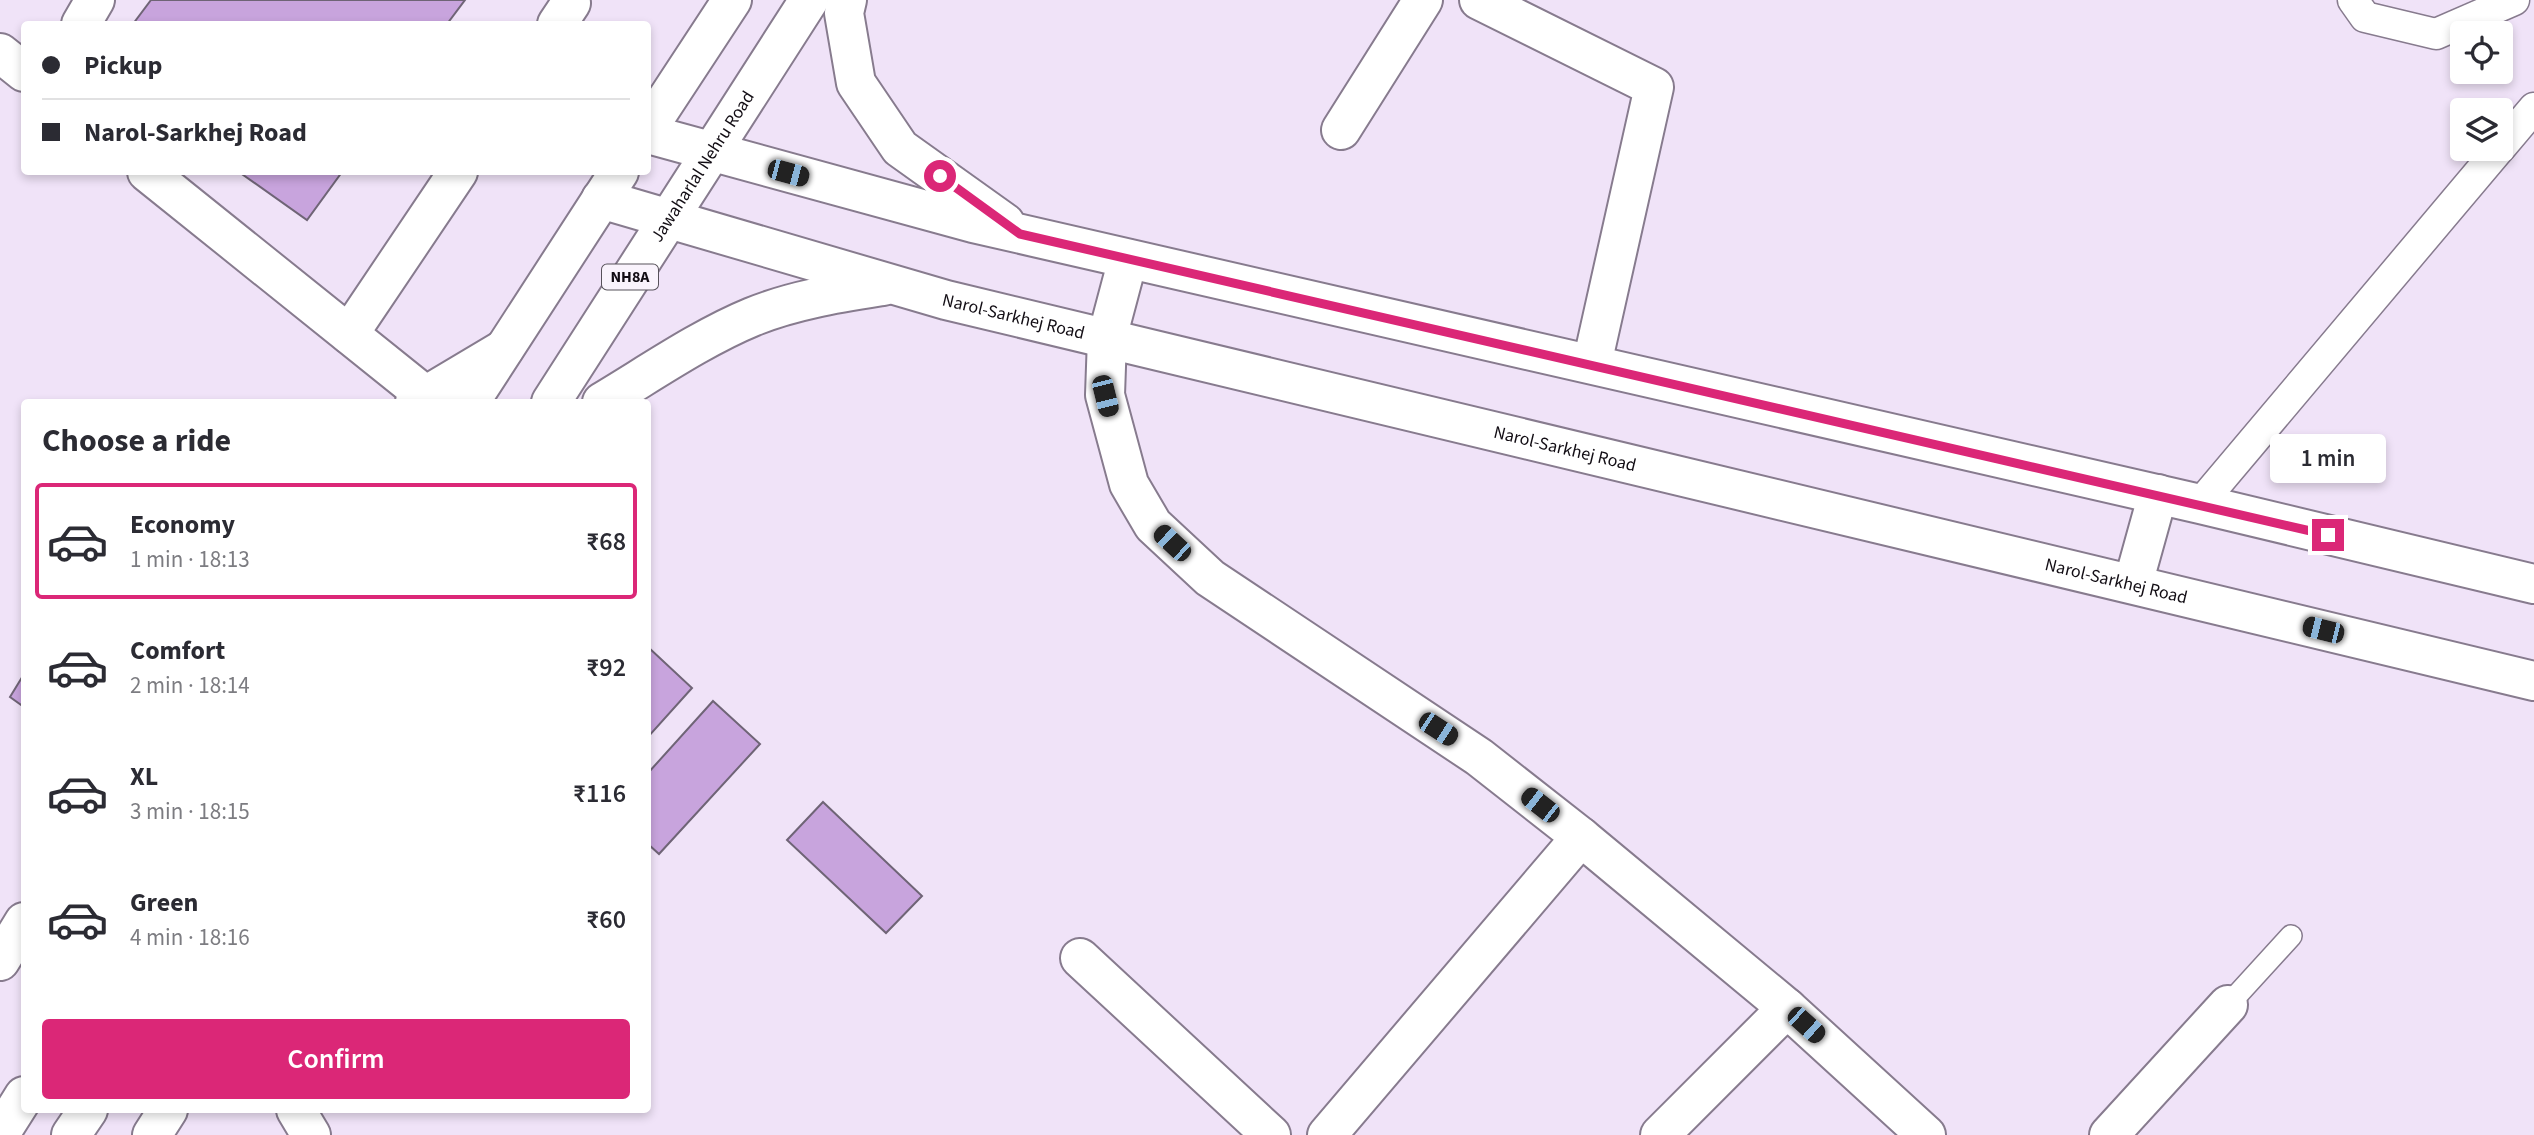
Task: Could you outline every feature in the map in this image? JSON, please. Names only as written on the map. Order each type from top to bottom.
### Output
[{"type":"main road","points":[[83,21],[95,0]]},
{"type":"main road","points":[[651,123],[732,0]]},
{"type":"main road","name":"Jawaharlal Nehru Road","points":[[553,399],[809,0]]},
{"type":"main road","points":[[847,0],[844,13],[856,83],[900,148],[1020,234]]},
{"type":"main road","points":[[1341,130],[1423,0]]},
{"type":"main road","points":[[1479,0],[1654,87],[1592,364]]},
{"type":"main road","points":[[0,53],[21,70]]},
{"type":"main road","points":[[651,135],[1020,234],[2158,494],[2534,584]]},
{"type":"main road","points":[[151,175],[349,334],[421,399],[504,349]]},
{"type":"main road","points":[[349,334],[456,175]]},
{"type":"main road","points":[[472,399],[610,185]]},
{"type":"main road","name":"Narol-Sarkhej Road","points":[[610,185],[667,219],[892,285],[2534,681]]},
{"type":"main road","points":[[1128,259],[1107,338],[1105,396],[1129,484],[1153,525],[1210,578],[1479,757],[1581,837],[1787,1008],[1916,1132]]},
{"type":"main road","points":[[612,399],[752,317],[827,295],[892,285]]},
{"type":"main road","points":[[2133,584],[2158,494]]},
{"type":"main road","points":[[1327,1135],[1581,837]]},
{"type":"main road","points":[[0,961],[21,927]]},
{"type":"main road","points":[[1080,958],[1271,1135]]},
{"type":"main road","points":[[2109,1135],[2228,1005]]},
{"type":"main road","points":[[1660,1135],[1787,1008]]},
{"type":"main road","points":[[0,1134],[21,1101]]},
{"type":"main road","points":[[71,1135],[86,1113]]},
{"type":"main road","points":[[152,1135],[166,1113]]},
{"type":"main road","points":[[298,1113],[311,1135]]},
{"type":"street","points":[[2353,0],[2365,18],[2436,34],[2514,0]]},
{"type":"street","points":[[2513,133],[2534,108]]},
{"type":"street","points":[[2200,504],[2489,161]]},
{"type":"lane","points":[[2228,1005],[2291,936]]},
{"type":"building","points":[[151,0],[465,0],[449,21],[135,21]]},
{"type":"building","points":[[243,175],[340,175],[307,220]]},
{"type":"building","points":[[651,650],[692,688],[651,734]]},
{"type":"building","points":[[21,679],[21,705],[10,697]]},
{"type":"building","points":[[713,701],[760,744],[659,854],[651,847],[651,770]]},
{"type":"building","points":[[823,802],[922,896],[886,933],[787,840]]},
{"type":"route","points":[[940,176],[1020,234],[2328,535]]}]
